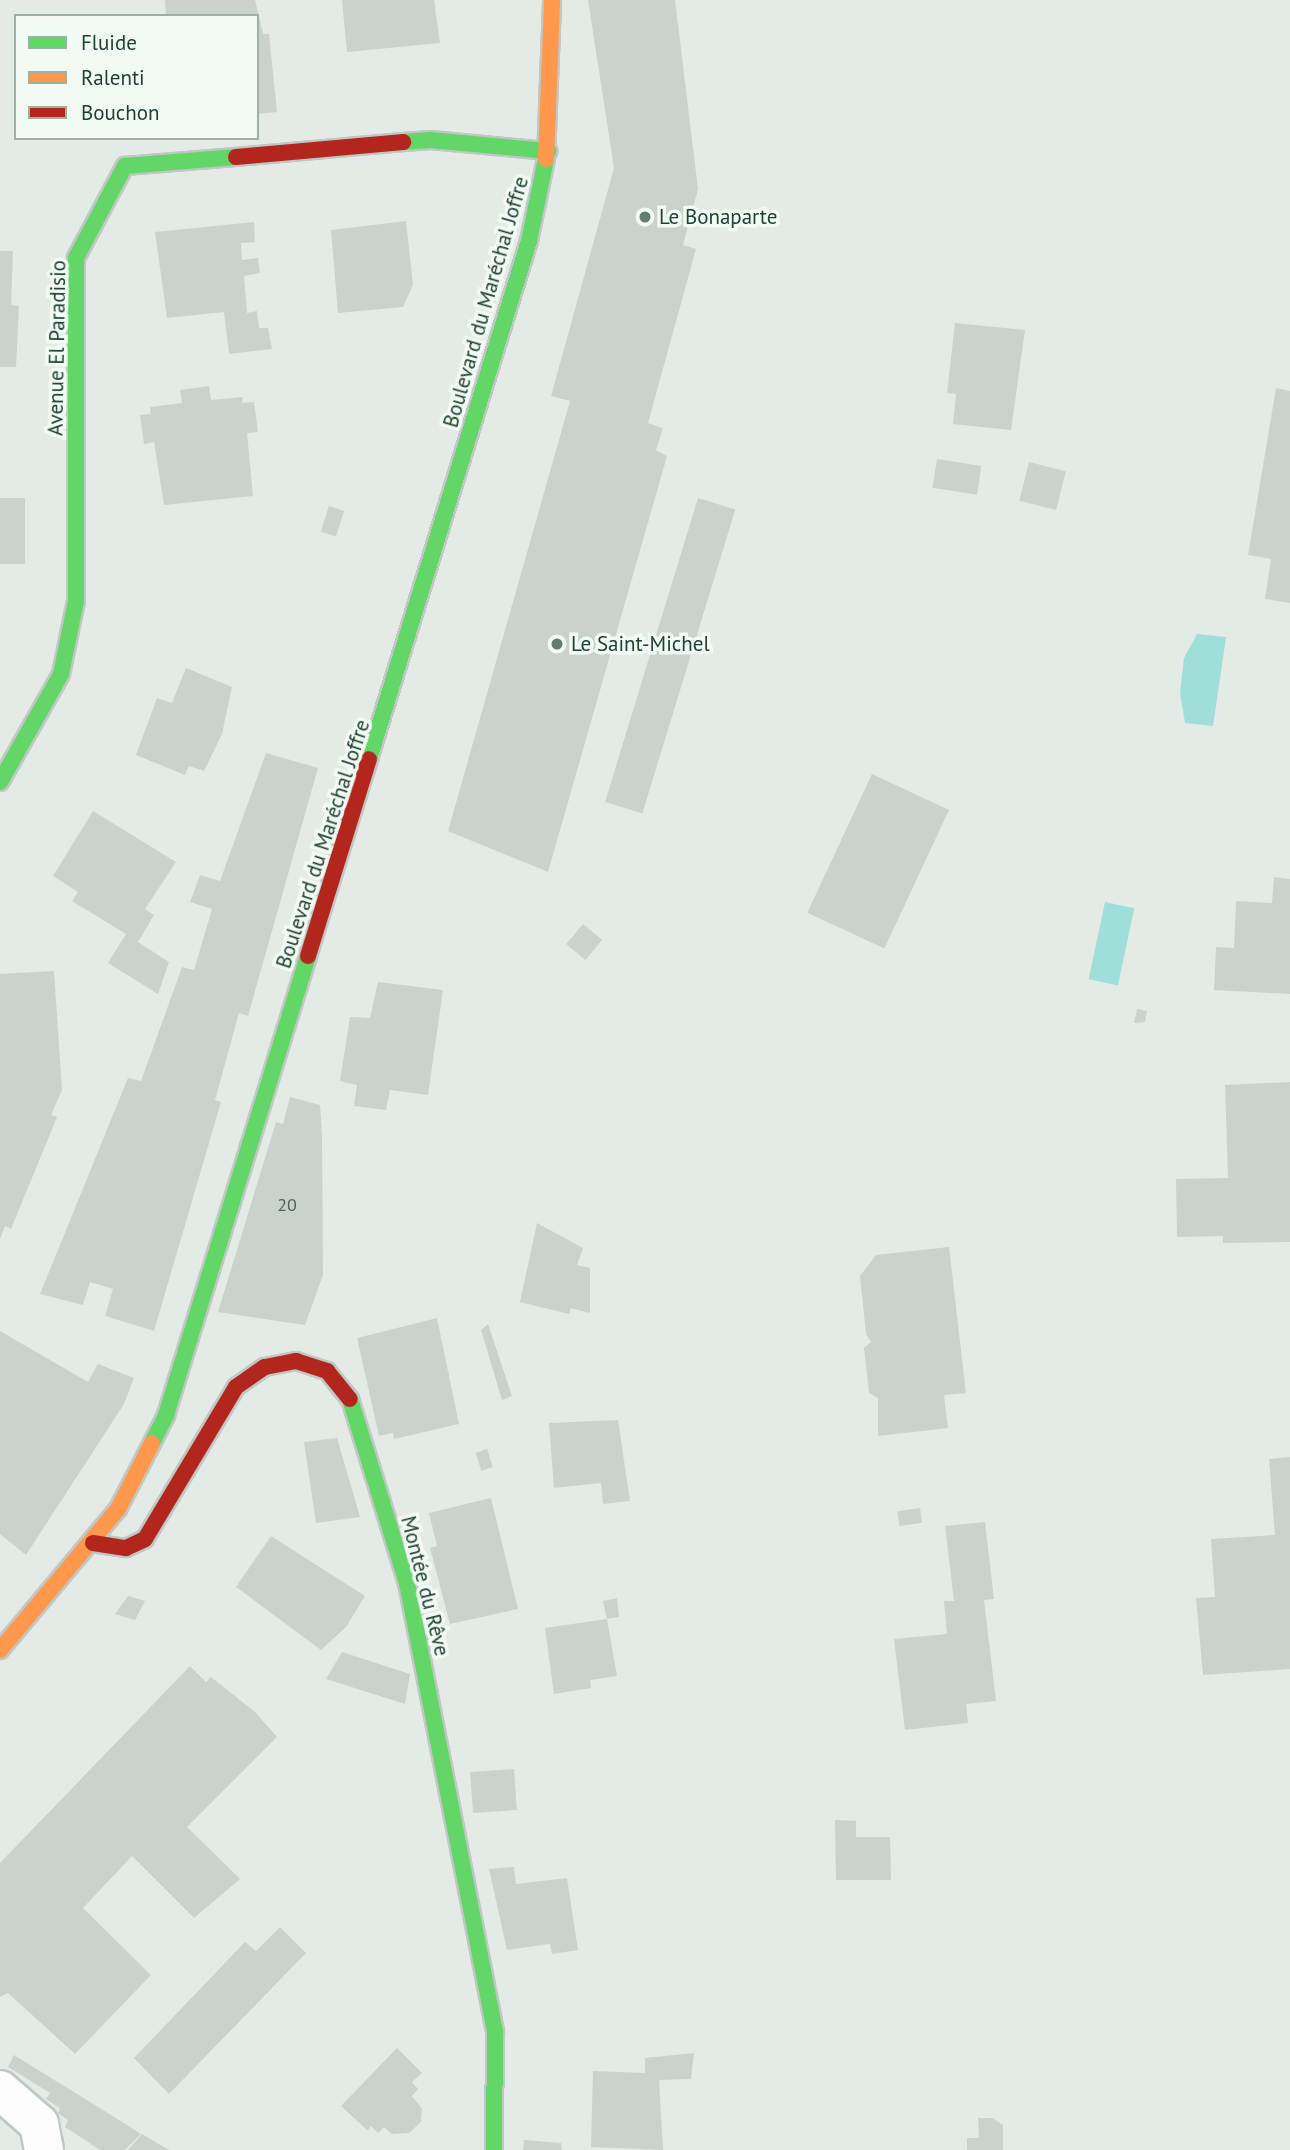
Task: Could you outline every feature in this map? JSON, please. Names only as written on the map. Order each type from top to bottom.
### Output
[{"type":"street","name":"Boulevard du Maréchal Joffre","points":[[0,1650],[93,1543],[118,1509],[166,1415],[414,623],[529,242],[548,151],[552,0]]},
{"type":"street","name":"Avenue El Paradisio","points":[[0,782],[61,674],[76,601],[76,258],[125,166],[431,140],[548,151]]},
{"type":"street","name":"Montée du Rêve","points":[[93,1543],[126,1548],[145,1539],[236,1387],[265,1367],[296,1361],[327,1371],[349,1395],[407,1583],[495,2031],[494,2150]]},
{"type":"street","points":[[0,2090],[39,2124],[44,2150]]},
{"type":"water","points":[[1197,634],[1226,637],[1213,726],[1185,723],[1180,693],[1184,658]]},
{"type":"water","points":[[1105,902],[1134,908],[1118,986],[1089,979]]},
{"type":"building","points":[[165,0],[255,0],[258,14],[166,14]]},
{"type":"building","points":[[342,0],[434,0],[440,43],[347,52]]},
{"type":"building","points":[[588,0],[675,0],[698,189],[683,245],[696,249],[648,423],[663,428],[656,450],[667,456],[548,872],[448,831],[570,401],[551,396],[614,168]]},
{"type":"building","points":[[259,17],[263,34],[269,34],[277,112],[259,114]]},
{"type":"building","points":[[406,221],[413,285],[403,307],[338,313],[331,230]]},
{"type":"building","points":[[254,222],[255,242],[241,243],[242,260],[258,258],[260,273],[244,276],[247,313],[257,311],[259,328],[268,328],[272,349],[229,354],[224,312],[167,318],[155,232]]},
{"type":"building","points":[[0,251],[13,251],[11,305],[19,306],[16,367],[0,367]]},
{"type":"building","points":[[955,323],[1025,330],[1011,430],[953,424],[956,394],[947,393]]},
{"type":"building","points":[[209,386],[211,400],[243,397],[242,403],[254,402],[258,432],[247,433],[253,496],[164,505],[154,442],[144,444],[140,415],[151,414],[150,407],[182,403],[180,390]]},
{"type":"building","points":[[1276,388],[1290,391],[1290,603],[1265,599],[1271,559],[1248,555]]},
{"type":"building","points":[[937,459],[981,466],[977,495],[932,488]]},
{"type":"building","points":[[1029,462],[1066,471],[1056,510],[1019,501]]},
{"type":"building","points":[[0,498],[25,498],[25,564],[0,564]]},
{"type":"building","points":[[698,498],[735,509],[642,814],[605,802]]},
{"type":"building","points":[[329,506],[344,511],[336,537],[321,532]]},
{"type":"building","points":[[186,668],[232,687],[222,734],[204,771],[189,766],[185,775],[136,755],[157,698],[172,703]]},
{"type":"building","points":[[266,753],[318,768],[248,1016],[239,1013],[215,1100],[221,1102],[154,1331],[105,1316],[113,1289],[90,1282],[83,1305],[40,1294],[128,1078],[141,1081],[182,967],[194,970],[212,909],[190,902],[200,875],[220,881]]},
{"type":"building","points":[[872,774],[949,810],[884,949],[807,913]]},
{"type":"building","points":[[93,811],[176,862],[145,909],[154,915],[138,942],[169,962],[158,994],[108,963],[126,934],[72,901],[78,892],[53,876]]},
{"type":"building","points":[[1274,877],[1290,879],[1290,994],[1214,990],[1216,947],[1234,948],[1236,901],[1272,903]]},
{"type":"building","points":[[583,924],[602,940],[585,960],[566,944]]},
{"type":"building","points":[[54,971],[62,1090],[51,1115],[57,1117],[11,1229],[5,1226],[0,1239],[0,974]]},
{"type":"building","points":[[378,982],[443,990],[428,1095],[390,1090],[386,1110],[354,1106],[357,1085],[340,1081],[350,1017],[370,1018]]},
{"type":"building","points":[[1137,1009],[1147,1011],[1145,1022],[1134,1023]]},
{"type":"building","points":[[1290,1082],[1290,1242],[1223,1243],[1223,1236],[1177,1237],[1176,1179],[1228,1178],[1225,1085]]},
{"type":"building","points":[[290,1097],[320,1105],[322,1135],[323,1275],[305,1325],[218,1312],[276,1122],[283,1124]]},
{"type":"building","points":[[537,1223],[583,1248],[577,1265],[590,1268],[590,1313],[571,1308],[569,1314],[520,1302]]},
{"type":"building","points":[[949,1247],[966,1393],[944,1395],[948,1428],[878,1436],[878,1398],[869,1393],[864,1348],[871,1342],[866,1334],[860,1276],[876,1255]]},
{"type":"building","points":[[437,1318],[459,1424],[394,1439],[393,1433],[379,1436],[357,1338]]},
{"type":"building","points":[[488,1324],[512,1396],[502,1400],[481,1330]]},
{"type":"building","points":[[0,1331],[88,1382],[98,1364],[134,1378],[124,1404],[26,1555],[0,1534]]},
{"type":"building","points":[[618,1420],[630,1501],[603,1504],[601,1483],[554,1488],[549,1423]]},
{"type":"building","points":[[337,1438],[360,1517],[316,1523],[304,1442]]},
{"type":"building","points":[[487,1449],[493,1467],[481,1471],[476,1453]]},
{"type":"building","points":[[1290,1457],[1290,1669],[1203,1675],[1196,1598],[1215,1597],[1211,1539],[1275,1535],[1269,1459]]},
{"type":"building","points":[[491,1498],[518,1609],[450,1624],[430,1548],[437,1546],[429,1513]]},
{"type":"building","points":[[920,1508],[922,1523],[899,1526],[897,1511]]},
{"type":"building","points":[[985,1522],[994,1599],[984,1600],[996,1701],[966,1704],[968,1723],[905,1730],[894,1639],[947,1634],[944,1601],[954,1601],[945,1526]]},
{"type":"building","points":[[271,1536],[365,1596],[346,1627],[321,1650],[236,1587]]},
{"type":"building","points":[[128,1596],[145,1601],[135,1620],[115,1614]]},
{"type":"building","points":[[617,1598],[619,1617],[607,1619],[603,1601]]},
{"type":"building","points":[[607,1619],[617,1676],[590,1680],[591,1688],[554,1694],[545,1628]]},
{"type":"building","points":[[342,1652],[410,1674],[405,1704],[326,1679]]},
{"type":"building","points":[[190,1666],[206,1682],[211,1677],[255,1712],[277,1737],[187,1827],[240,1879],[194,1918],[132,1856],[83,1908],[151,1975],[75,2054],[8,1993],[0,1997],[0,1863]]},
{"type":"building","points":[[514,1769],[517,1810],[473,1813],[470,1772]]},
{"type":"building","points":[[835,1820],[856,1821],[856,1837],[890,1837],[891,1880],[836,1880]]},
{"type":"building","points":[[514,1867],[516,1884],[567,1878],[578,1950],[552,1954],[550,1944],[507,1950],[489,1869]]},
{"type":"building","points":[[280,1927],[306,1953],[169,2094],[134,2058],[245,1942],[256,1951]]},
{"type":"building","points":[[397,2048],[422,2073],[412,2082],[418,2089],[412,2096],[422,2109],[421,2122],[409,2133],[392,2134],[384,2127],[378,2133],[371,2126],[368,2131],[341,2106]]},
{"type":"building","points":[[694,2053],[691,2079],[659,2080],[663,2150],[591,2147],[593,2071],[645,2073],[645,2058]]},
{"type":"building","points":[[14,2055],[141,2134],[125,2150],[100,2150],[65,2127],[68,2120],[58,2113],[60,2108],[46,2099],[50,2093],[8,2067]]},
{"type":"building","points":[[978,2118],[992,2118],[1003,2125],[1003,2150],[967,2150],[967,2138],[979,2138]]},
{"type":"building","points":[[142,2134],[169,2150],[128,2150]]},
{"type":"building","points":[[524,2140],[561,2143],[562,2150],[523,2150]]},
{"type":"traffic: fast","points":[[403,142],[431,140],[548,151]]},
{"type":"traffic: fast","points":[[0,782],[61,674],[76,601],[76,258],[125,166],[236,157]]},
{"type":"traffic: fast","points":[[369,759],[529,241],[546,159]]},
{"type":"traffic: fast","points":[[152,1443],[166,1415],[308,956]]},
{"type":"traffic: fast","points":[[350,1399],[407,1583],[495,2031],[494,2150]]},
{"type":"traffic: slow","points":[[546,159],[552,0]]},
{"type":"traffic: slow","points":[[0,1650],[118,1509],[152,1443]]},
{"type":"traffic: jam","points":[[236,157],[403,142]]},
{"type":"traffic: jam","points":[[308,956],[369,759]]},
{"type":"traffic: jam","points":[[93,1543],[126,1548],[145,1539],[236,1387],[265,1367],[296,1361],[327,1371],[350,1399]]},
{"type":"place","name":"Le Bonaparte","points":[[645,217]]},
{"type":"place","name":"Le Saint-Michel","points":[[557,644]]}]
